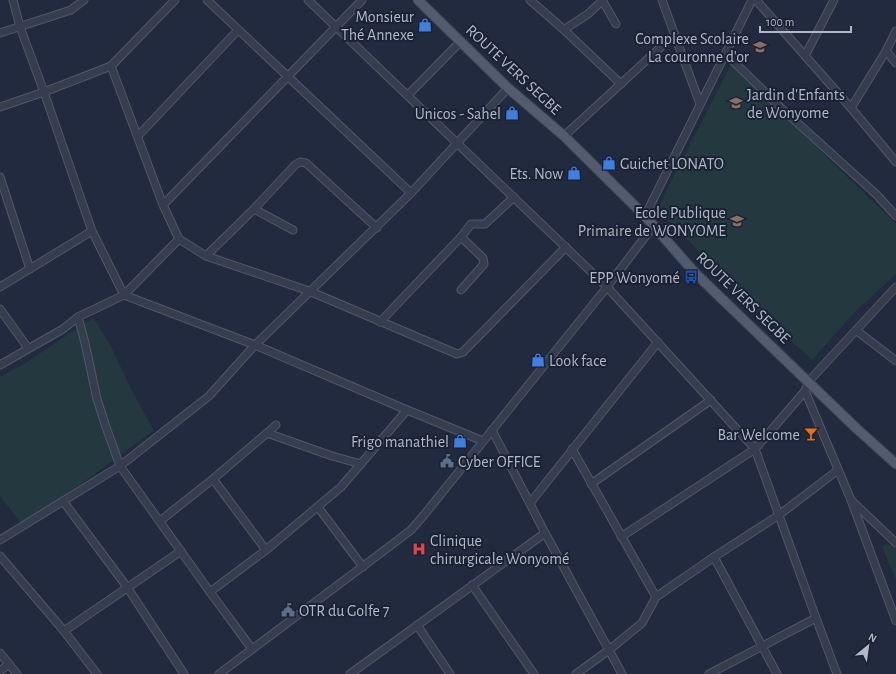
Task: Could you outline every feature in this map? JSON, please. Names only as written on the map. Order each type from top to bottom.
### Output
[{"type":"main road","name":"ROUTE VERS SEGBE","points":[[418,0],[508,88],[564,136],[654,225],[695,273],[809,381],[856,428],[896,464]]},
{"type":"street","points":[[13,0],[20,27],[92,231],[124,295],[255,345],[483,441]]},
{"type":"street","points":[[0,33],[71,10],[84,0]]},
{"type":"street","points":[[0,107],[111,66],[175,0]]},
{"type":"street","points":[[207,0],[411,193]]},
{"type":"street","points":[[308,0],[607,287],[755,448],[837,674]]},
{"type":"street","points":[[163,205],[362,0]]},
{"type":"street","points":[[530,0],[621,84]]},
{"type":"street","points":[[562,28],[565,29],[588,14],[602,0],[616,24]]},
{"type":"street","points":[[662,0],[700,104]]},
{"type":"street","points":[[645,216],[752,0]]},
{"type":"street","points":[[756,0],[851,108],[896,162]]},
{"type":"street","points":[[805,56],[834,0]]},
{"type":"street","points":[[138,136],[238,30]]},
{"type":"street","points":[[851,108],[886,51],[896,31]]},
{"type":"street","points":[[564,136],[675,34]]},
{"type":"street","points":[[408,95],[461,41]]},
{"type":"street","points":[[886,51],[896,63]]},
{"type":"street","points":[[726,54],[781,108],[876,194],[896,216]]},
{"type":"street","points":[[111,66],[163,205],[179,239],[206,256],[309,292],[460,354],[566,247]]},
{"type":"street","points":[[0,540],[120,466],[208,396],[255,345],[285,318],[309,292],[377,228],[508,88]]},
{"type":"street","points":[[206,256],[254,209],[295,165],[300,162],[306,163],[377,228]]},
{"type":"street","points":[[0,177],[30,269]]},
{"type":"street","points":[[380,322],[461,237],[471,224],[485,224],[514,197]]},
{"type":"street","points":[[887,206],[896,204]]},
{"type":"street","points":[[254,209],[293,230]]},
{"type":"street","points":[[222,673],[411,530],[607,287],[654,225]]},
{"type":"street","points":[[0,286],[92,231]]},
{"type":"street","points":[[461,237],[483,258],[484,261],[484,264],[461,290]]},
{"type":"street","points":[[0,366],[28,348],[63,329],[78,317],[124,295],[179,239]]},
{"type":"street","points":[[621,537],[755,448],[805,391],[809,381],[857,331],[896,287]]},
{"type":"street","points":[[0,310],[28,348]]},
{"type":"street","points":[[78,317],[97,399],[120,466],[252,649]]},
{"type":"street","points":[[857,331],[896,361]]},
{"type":"street","points":[[530,503],[658,342]]},
{"type":"street","points":[[805,391],[851,500],[896,621]]},
{"type":"street","points":[[591,484],[711,400]]},
{"type":"street","points":[[210,592],[266,550],[341,487],[407,410]]},
{"type":"street","points":[[160,520],[214,479],[276,425]]},
{"type":"street","points":[[492,430],[545,533],[622,674]]},
{"type":"street","points":[[267,433],[332,456],[361,464]]},
{"type":"street","points":[[572,449],[656,596]]},
{"type":"street","points":[[576,674],[642,623],[656,596],[779,515],[838,470]]},
{"type":"street","points":[[214,479],[266,550]]},
{"type":"street","points":[[851,500],[896,543]]},
{"type":"street","points":[[63,501],[127,587],[184,674]]},
{"type":"street","points":[[318,507],[363,567]]},
{"type":"street","points":[[350,674],[545,533]]},
{"type":"street","points":[[64,631],[181,551]]},
{"type":"street","points":[[0,556],[64,631],[97,674]]},
{"type":"street","points":[[714,557],[777,674]]},
{"type":"street","points":[[472,585],[534,674]]},
{"type":"street","points":[[709,674],[816,618]]},
{"type":"street","points":[[417,625],[450,674]]},
{"type":"street","points":[[0,653],[17,674]]},
{"type":"street","points":[[0,671],[9,664]]},
{"type":"green space","points":[[731,64],[896,224],[896,274],[855,312],[812,360],[749,302],[657,209]]},
{"type":"green space","points":[[93,318],[110,344],[132,391],[154,430],[72,490],[21,523],[0,496],[0,377],[27,362]]},
{"type":"green space","points":[[886,544],[896,548],[896,580],[882,547]]},
{"type":"place","name":"Monsieur Thé Annexe","points":[[425,25]]},
{"type":"place","name":"Complexe Scolaire La couronne d'or","points":[[760,47]]},
{"type":"place","name":"Jardin d'Enfants de Wonyome","points":[[736,103]]},
{"type":"place","name":"Unicos - Sahel","points":[[512,113]]},
{"type":"place","name":"Guichet LONATO","points":[[609,163]]},
{"type":"place","name":"Ets. Now","points":[[574,173]]},
{"type":"place","name":"Ecole Publique Primaire de WONYOME","points":[[737,221]]},
{"type":"place","name":"EPP Wonyomé","points":[[691,277]]},
{"type":"place","name":"Look face","points":[[538,360]]},
{"type":"place","name":"Bar Welcome","points":[[811,434]]},
{"type":"place","name":"Frigo manathiel","points":[[460,441]]},
{"type":"place","name":"Cyber OFFICE","points":[[447,461]]},
{"type":"place","name":"Clinique chirurgicale Wonyomé","points":[[419,549]]},
{"type":"place","name":"OTR du Golfe 7","points":[[288,610]]}]
